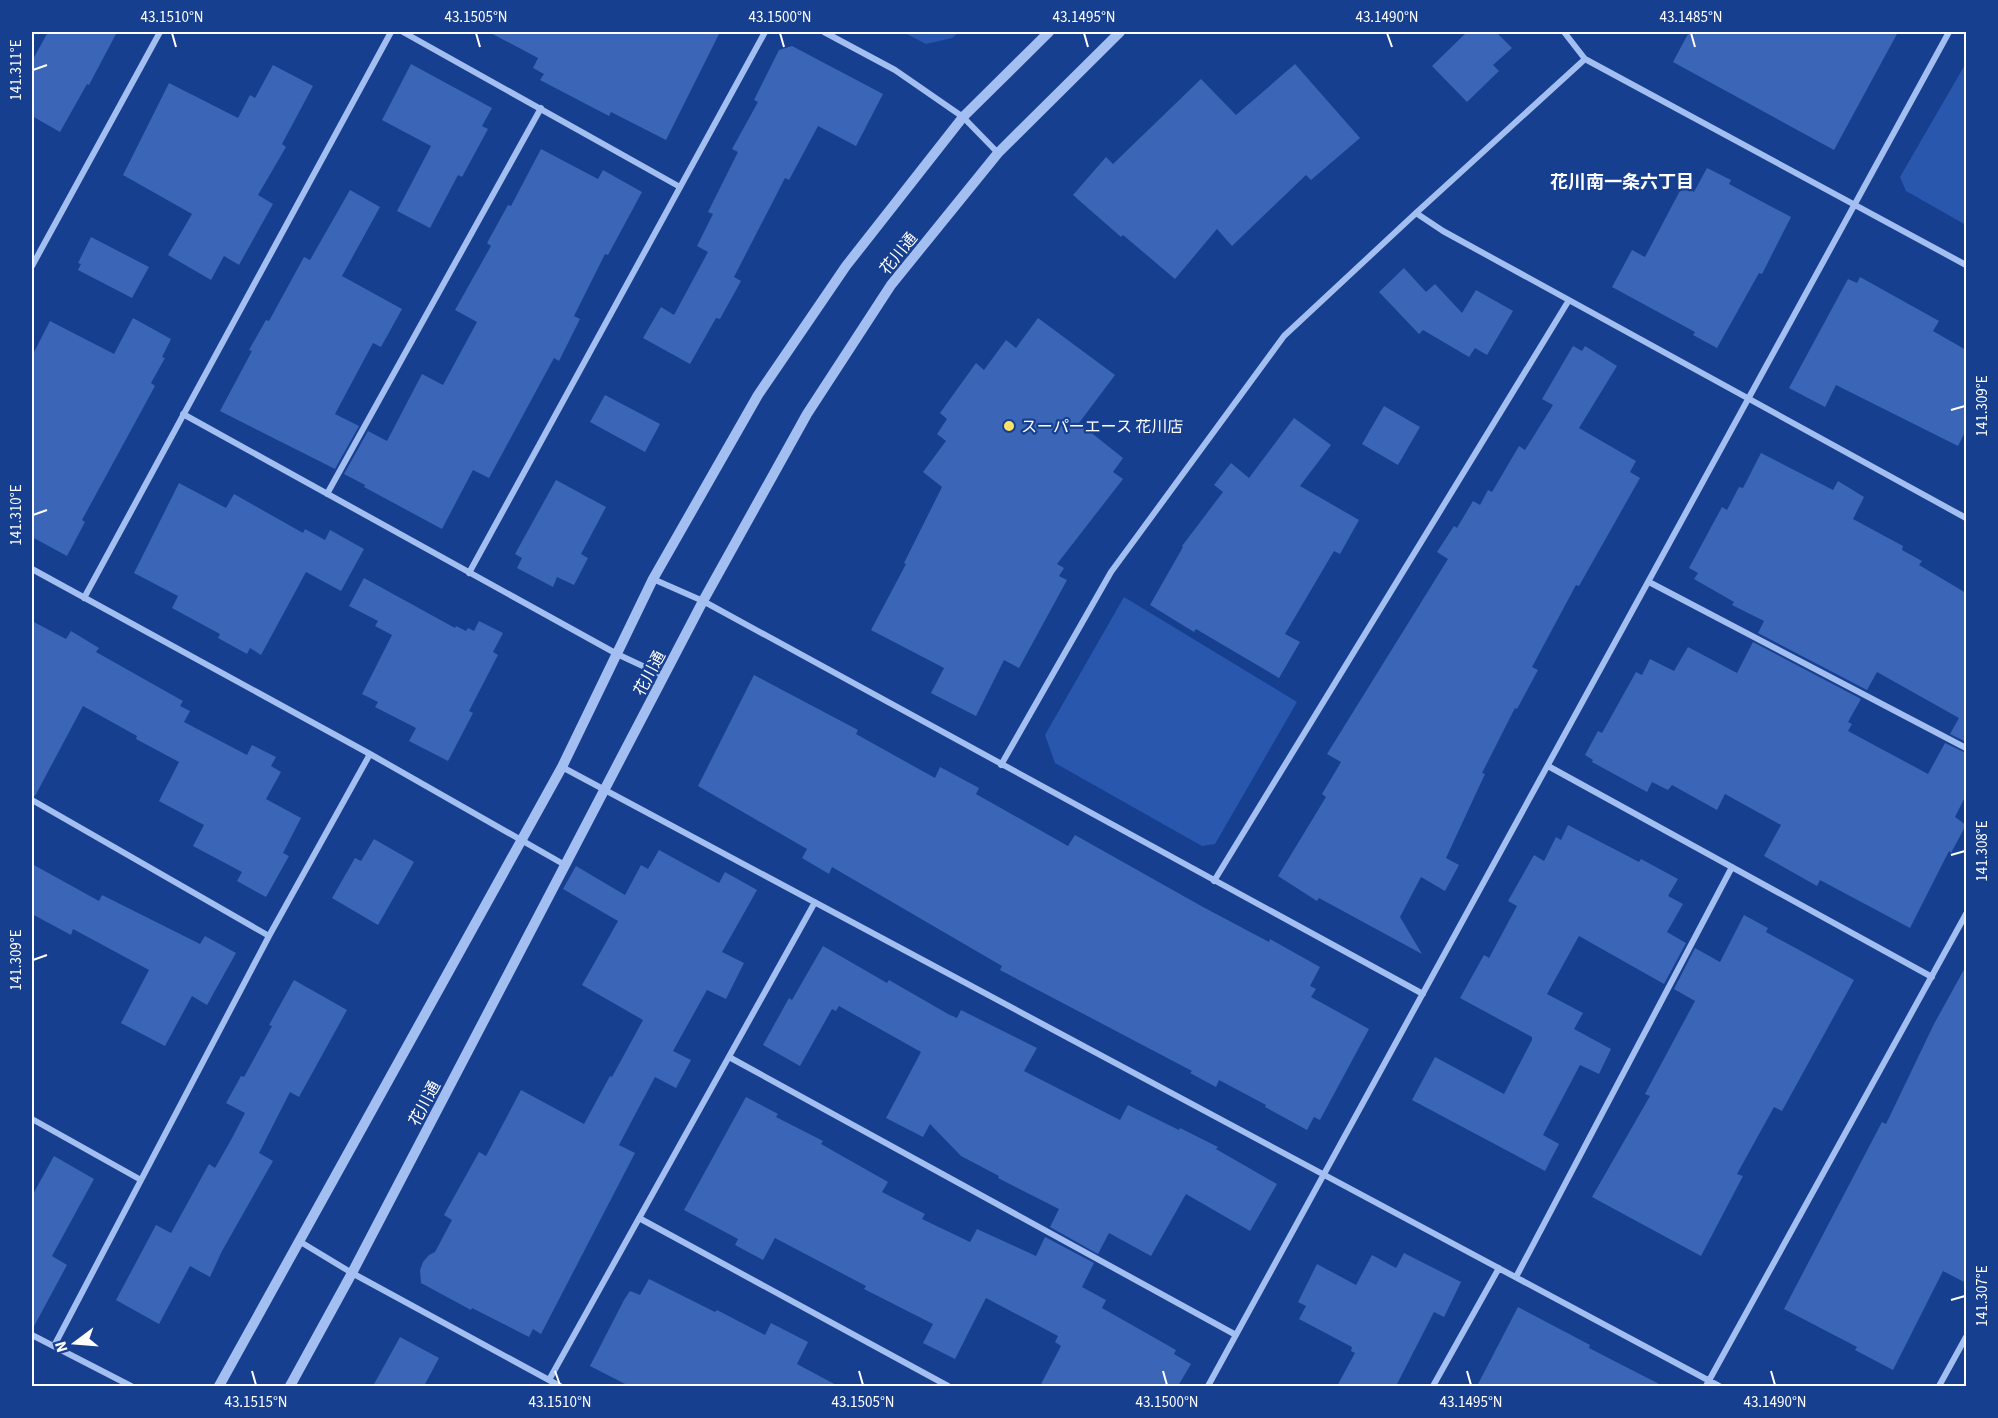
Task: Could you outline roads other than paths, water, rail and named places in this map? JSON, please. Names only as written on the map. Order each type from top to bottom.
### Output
[{"type":"street","points":[[32,266],[160,32]]},
{"type":"street","points":[[84,598],[391,32]]},
{"type":"street","points":[[403,32],[680,186]]},
{"type":"street","points":[[470,573],[765,32]]},
{"type":"street","points":[[824,32],[895,70],[963,117],[998,153]]},
{"type":"street","name":"花川通","points":[[219,1386],[562,767],[653,579],[758,395],[846,266],[963,117],[1049,32]]},
{"type":"street","name":"花川通","points":[[290,1386],[352,1273],[703,601],[807,414],[891,285],[998,153],[1120,32]]},
{"type":"street","points":[[1564,32],[1585,59],[1966,265]]},
{"type":"street","points":[[1208,1386],[1949,32]]},
{"type":"street","points":[[1001,765],[1111,572],[1284,336],[1585,59]]},
{"type":"street","points":[[327,494],[541,108]]},
{"type":"street","points":[[1416,213],[1443,231],[1966,518]]},
{"type":"street","points":[[1214,881],[1569,300]]},
{"type":"street","points":[[183,414],[617,654],[664,676]]},
{"type":"street","points":[[32,569],[370,754],[565,865]]},
{"type":"street","points":[[653,579],[703,601],[1423,994]]},
{"type":"street","points":[[1649,582],[1966,748]]},
{"type":"street","points":[[54,1346],[269,936],[370,754]]},
{"type":"street","points":[[1548,766],[1932,976]]},
{"type":"street","points":[[562,767],[1516,1277],[1707,1384],[1719,1386]]},
{"type":"street","points":[[32,800],[269,936]]},
{"type":"street","points":[[1516,1277],[1732,867]]},
{"type":"street","points":[[549,1380],[815,902]]},
{"type":"street","points":[[1707,1384],[1966,914]]},
{"type":"street","points":[[729,1057],[1236,1335]]},
{"type":"street","points":[[32,1119],[141,1180]]},
{"type":"street","points":[[639,1218],[948,1386]]},
{"type":"street","points":[[299,1241],[352,1273],[560,1386]]},
{"type":"street","points":[[1433,1386],[1499,1268]]},
{"type":"street","points":[[32,1335],[131,1386]]},
{"type":"street","points":[[1939,1386],[1966,1337]]},
{"type":"place","name":"スーパーエース 花川店","points":[[1009,426]]},
{"type":"district","name":"花川南一条六丁目","points":[[1622,182]]}]
